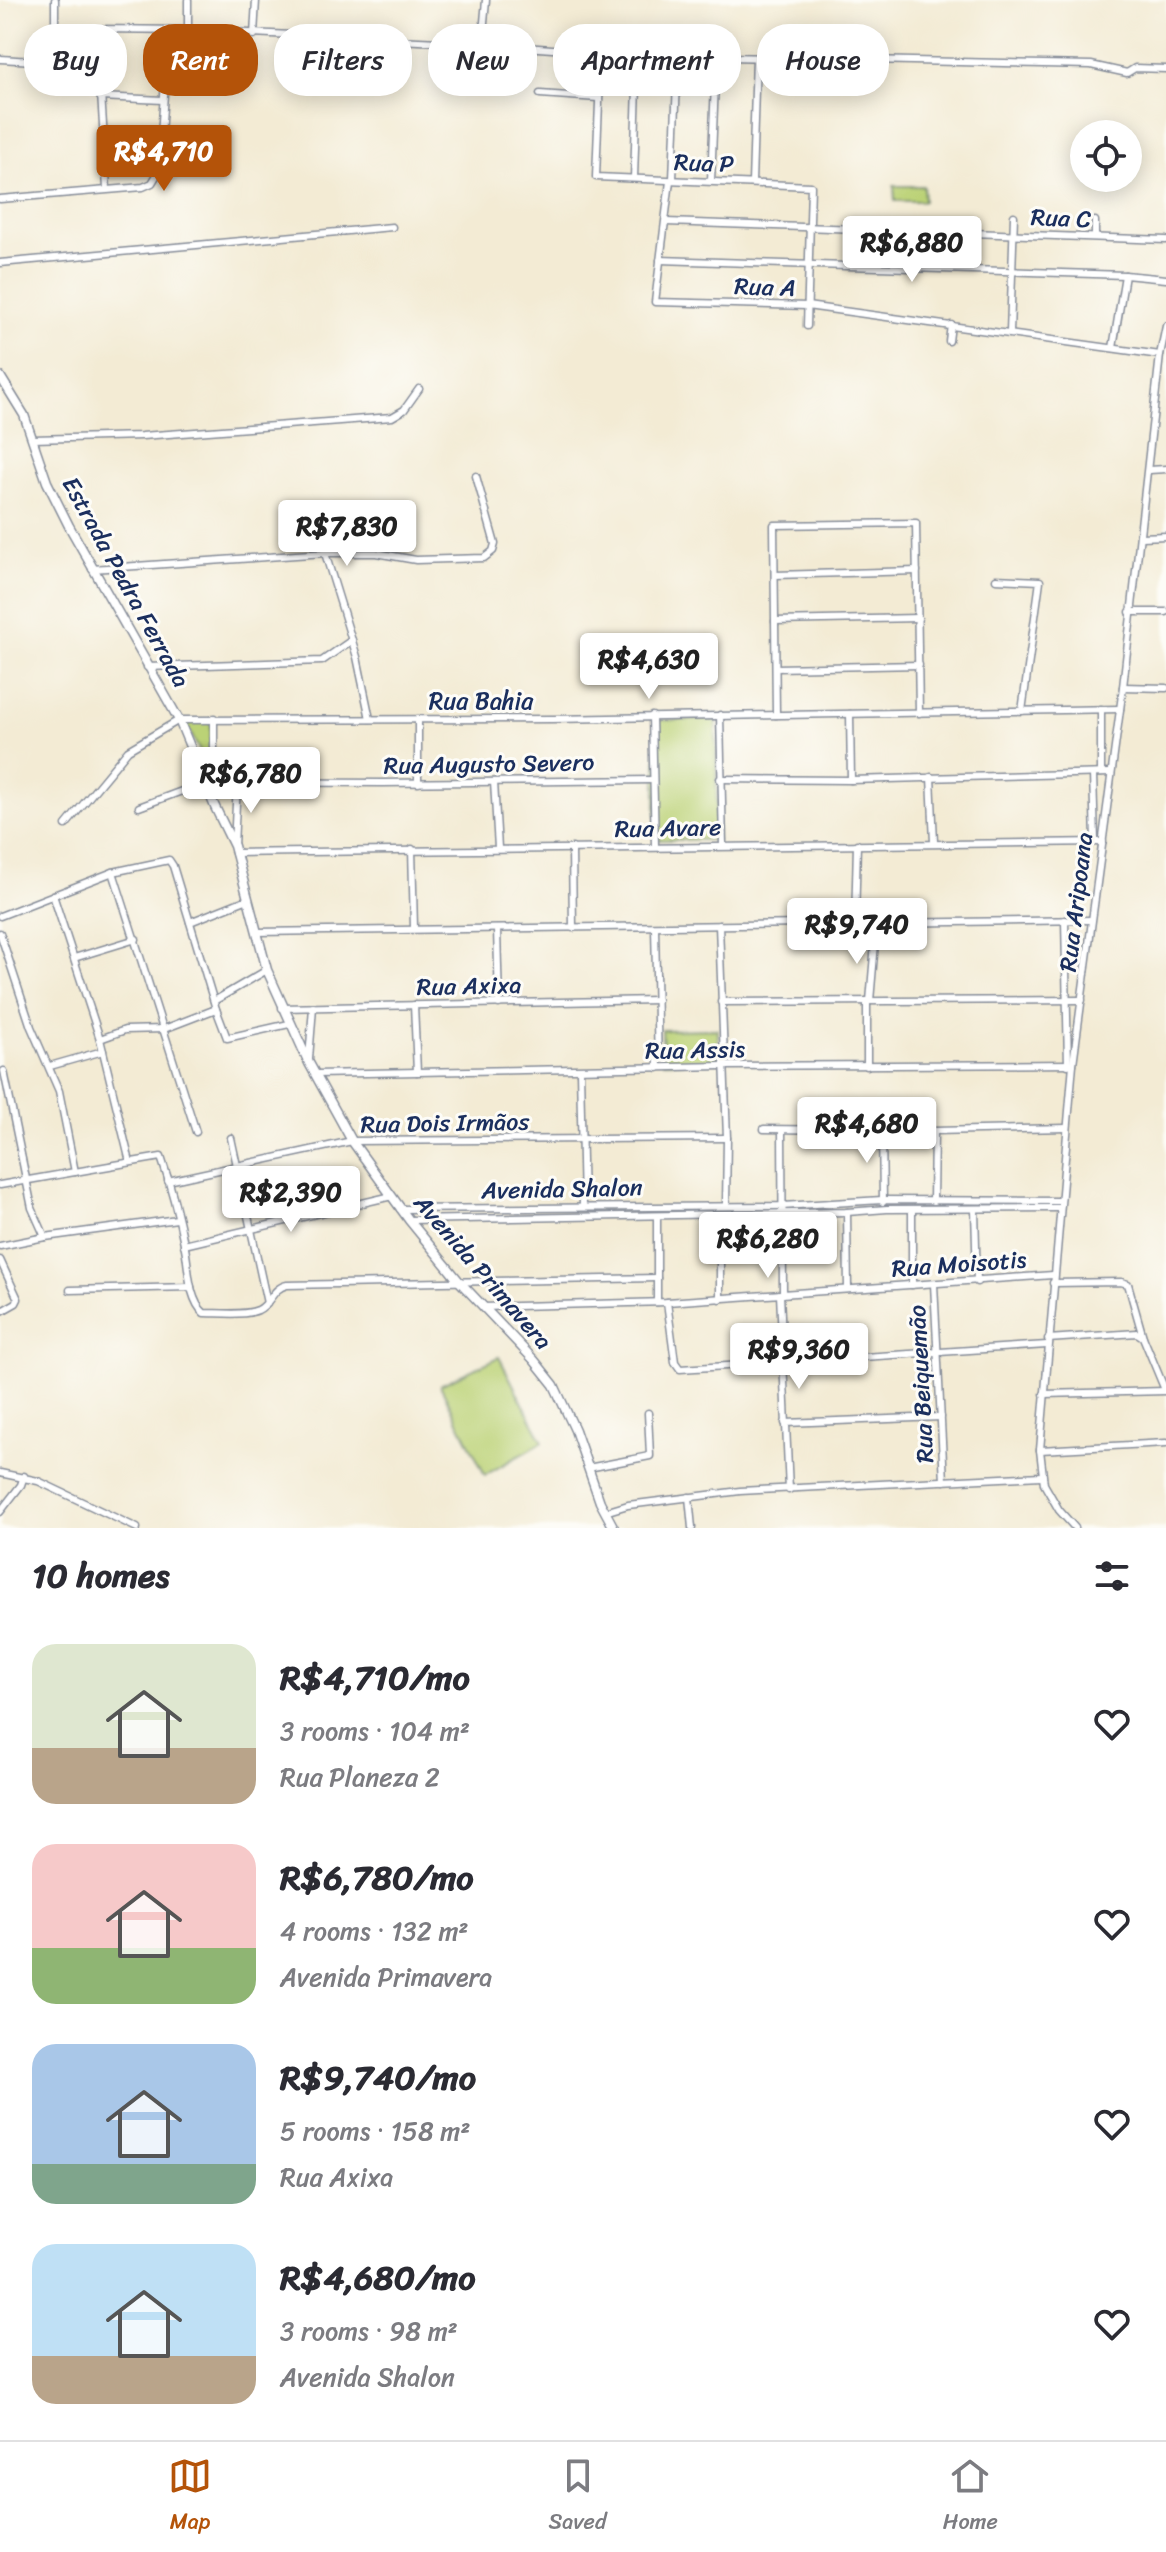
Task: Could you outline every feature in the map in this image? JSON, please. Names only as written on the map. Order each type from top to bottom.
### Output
[{"type":"street","points":[[55,0],[55,24]]},
{"type":"street","points":[[188,0],[188,24]]},
{"type":"street","points":[[255,24],[256,0]]},
{"type":"street","points":[[484,24],[486,0]]},
{"type":"street","points":[[258,35],[428,42]]},
{"type":"street","points":[[741,58],[1091,65],[1127,73],[1135,68],[1166,69]]},
{"type":"street","points":[[752,183],[756,58]]},
{"type":"street","points":[[0,59],[24,60]]},
{"type":"street","points":[[540,94],[598,98]]},
{"type":"street","points":[[0,199],[143,187],[156,179],[163,96]]},
{"type":"street","points":[[634,178],[637,96]]},
{"type":"street","points":[[676,96],[672,180],[660,260],[1125,275],[1166,279]]},
{"type":"street","points":[[711,181],[714,96]]},
{"type":"street","points":[[107,189],[100,97],[163,100]]},
{"type":"street","name":"Rua P","points":[[598,98],[596,177],[811,186],[810,228]]},
{"type":"street","points":[[1010,333],[1014,216]]},
{"type":"street","points":[[1095,221],[1095,236]]},
{"type":"street","name":"Rua C","points":[[666,222],[1166,240]]},
{"type":"street","points":[[0,263],[392,227]]},
{"type":"street","points":[[807,326],[810,228]]},
{"type":"street","name":"Rua A","points":[[660,260],[655,302],[807,306],[1160,355]]},
{"type":"street","points":[[1113,348],[1125,275]]},
{"type":"street","points":[[949,341],[951,325]]},
{"type":"street","name":"Rua Aripoana","points":[[1075,1528],[1059,1510],[1041,1476],[1044,1394],[1070,1064],[1082,1000],[1099,841],[1123,687],[1160,355],[1166,326]]},
{"type":"street","name":"Estrada Pedra Ferrada","points":[[0,376],[13,393],[47,482],[210,782]]},
{"type":"street","points":[[1157,387],[1166,387]]},
{"type":"street","points":[[33,439],[142,436],[392,417],[404,410],[419,389]]},
{"type":"street","points":[[1149,470],[1166,469]]},
{"type":"street","points":[[92,569],[325,553],[376,553],[416,560],[477,559],[491,555],[494,541],[476,476]]},
{"type":"street","points":[[776,715],[774,525],[916,523],[919,713]]},
{"type":"street","points":[[1141,537],[1166,536]]},
{"type":"street","points":[[325,553],[352,640],[370,719]]},
{"type":"street","points":[[775,575],[917,571]]},
{"type":"street","points":[[996,579],[1040,581],[1022,711]]},
{"type":"street","points":[[1130,612],[1166,612]]},
{"type":"street","points":[[775,621],[918,618]]},
{"type":"street","points":[[147,667],[322,661],[352,640]]},
{"type":"street","points":[[776,668],[919,665]]},
{"type":"street","points":[[1123,687],[1166,688]]},
{"type":"street","points":[[1099,841],[1097,773],[1101,709]]},
{"type":"street","name":"Rua Bahia","points":[[179,720],[1120,709]]},
{"type":"street","points":[[850,714],[851,780]]},
{"type":"street","points":[[720,715],[723,845]]},
{"type":"street","points":[[652,716],[655,846]]},
{"type":"street","points":[[210,782],[214,718]]},
{"type":"street","points":[[418,719],[418,783]]},
{"type":"street","points":[[66,825],[128,750],[179,720]]},
{"type":"street","points":[[720,779],[851,780],[1111,773]]},
{"type":"street","points":[[931,777],[934,842]]},
{"type":"street","name":"Rua Augusto Severo","points":[[139,807],[210,782],[652,780]]},
{"type":"street","name":"Avenida Primavera","points":[[210,782],[215,807],[235,849],[267,970],[309,1063],[352,1141],[400,1209],[458,1280],[554,1385],[565,1404],[605,1512],[614,1528]]},
{"type":"street","points":[[494,782],[498,848]]},
{"type":"street","points":[[235,849],[237,783]]},
{"type":"street","name":"Rua Avare","points":[[235,849],[1099,841]]},
{"type":"street","points":[[855,924],[857,844]]},
{"type":"street","points":[[572,848],[573,928]]},
{"type":"street","points":[[412,849],[414,928]]},
{"type":"street","points":[[0,916],[113,872],[169,860],[228,1039],[289,1024]]},
{"type":"street","points":[[113,872],[196,1132]]},
{"type":"street","points":[[53,895],[100,1039],[130,1162]]},
{"type":"street","points":[[190,922],[248,899]]},
{"type":"street","points":[[1065,920],[1065,1000],[1070,1064]]},
{"type":"street","points":[[257,932],[1091,920]]},
{"type":"street","points":[[864,923],[873,933],[875,943],[868,1001],[867,1066]]},
{"type":"street","points":[[719,925],[727,1138],[726,1205],[720,1215],[720,1299]]},
{"type":"street","points":[[655,927],[658,1068]]},
{"type":"street","points":[[497,929],[499,1004]]},
{"type":"street","points":[[0,933],[31,1027],[50,1066],[60,1096],[75,1172]]},
{"type":"street","points":[[74,958],[136,939]]},
{"type":"street","points":[[100,1039],[125,1030],[164,1029],[215,1005],[267,970]]},
{"type":"street","name":"Rua Axixa","points":[[282,1008],[657,1000]]},
{"type":"street","points":[[721,1002],[1082,1000]]},
{"type":"street","points":[[414,1005],[417,1072]]},
{"type":"street","points":[[309,1063],[313,1007]]},
{"type":"street","points":[[50,1066],[103,1051]]},
{"type":"street","name":"Rua Assis","points":[[316,1074],[723,1066],[1070,1064]]},
{"type":"street","points":[[580,1070],[583,1216]]},
{"type":"street","points":[[4,1071],[32,1208],[45,1237]]},
{"type":"street","points":[[764,1129],[934,1131],[1067,1128]]},
{"type":"street","points":[[782,1130],[782,1360],[789,1490]]},
{"type":"street","points":[[882,1130],[882,1200],[887,1209]]},
{"type":"street","points":[[933,1201],[934,1131]]},
{"type":"street","points":[[231,1138],[267,1303]]},
{"type":"street","name":"Rua Dois Irmãos","points":[[168,1181],[352,1141],[727,1138]]},
{"type":"street","points":[[0,1185],[161,1157],[184,1245],[191,1287],[201,1312],[252,1312],[267,1303],[277,1289],[287,1285],[657,1278]]},
{"type":"street","points":[[184,1245],[392,1196]]},
{"type":"street","name":"Avenida Shalon","points":[[409,1220],[720,1215],[882,1200],[1060,1204]]},
{"type":"street","points":[[912,1285],[919,1201]]},
{"type":"street","points":[[965,1201],[965,1210]]},
{"type":"street","points":[[814,1204],[814,1213]]},
{"type":"street","name":"Avenida Shalon","points":[[400,1209],[726,1205],[814,1213],[887,1209],[975,1210],[1060,1204]]},
{"type":"street","points":[[606,1206],[606,1216]]},
{"type":"street","points":[[975,1210],[977,1282]]},
{"type":"street","points":[[847,1212],[848,1289]]},
{"type":"street","points":[[657,1216],[657,1302]]},
{"type":"street","points":[[0,1246],[177,1219]]},
{"type":"street","points":[[0,1260],[18,1299],[0,1312]]},
{"type":"street","name":"Rua Moisotis","points":[[483,1307],[667,1302],[1053,1279],[1121,1282],[1128,1284],[1143,1337]]},
{"type":"street","name":"Rua Beiquemão","points":[[934,1284],[944,1481]]},
{"type":"street","points":[[70,1290],[191,1287]]},
{"type":"street","points":[[667,1302],[668,1324],[678,1368],[937,1352],[1134,1332],[1143,1337],[1165,1390],[1044,1394]]},
{"type":"street","points":[[588,1468],[650,1456],[648,1413]]},
{"type":"street","points":[[785,1423],[941,1417]]},
{"type":"street","points":[[1040,1450],[1166,1443]]},
{"type":"street","points":[[0,1473],[24,1476],[137,1528]]},
{"type":"street","points":[[0,1512],[21,1485],[24,1476]]},
{"type":"street","points":[[605,1512],[628,1505],[740,1491],[1041,1476]]},
{"type":"street","points":[[689,1497],[692,1528]]},
{"type":"street","points":[[117,1528],[123,1521]]},
{"type":"green space","points":[[894,186],[923,186],[924,201],[895,201]]},
{"type":"green space","points":[[656,720],[716,720],[717,840],[656,840]]},
{"type":"green space","points":[[211,721],[210,772],[185,722]]},
{"type":"green space","points":[[718,1029],[718,1062],[663,1062],[662,1030]]},
{"type":"green space","points":[[499,1357],[543,1442],[485,1475],[440,1385]]}]
